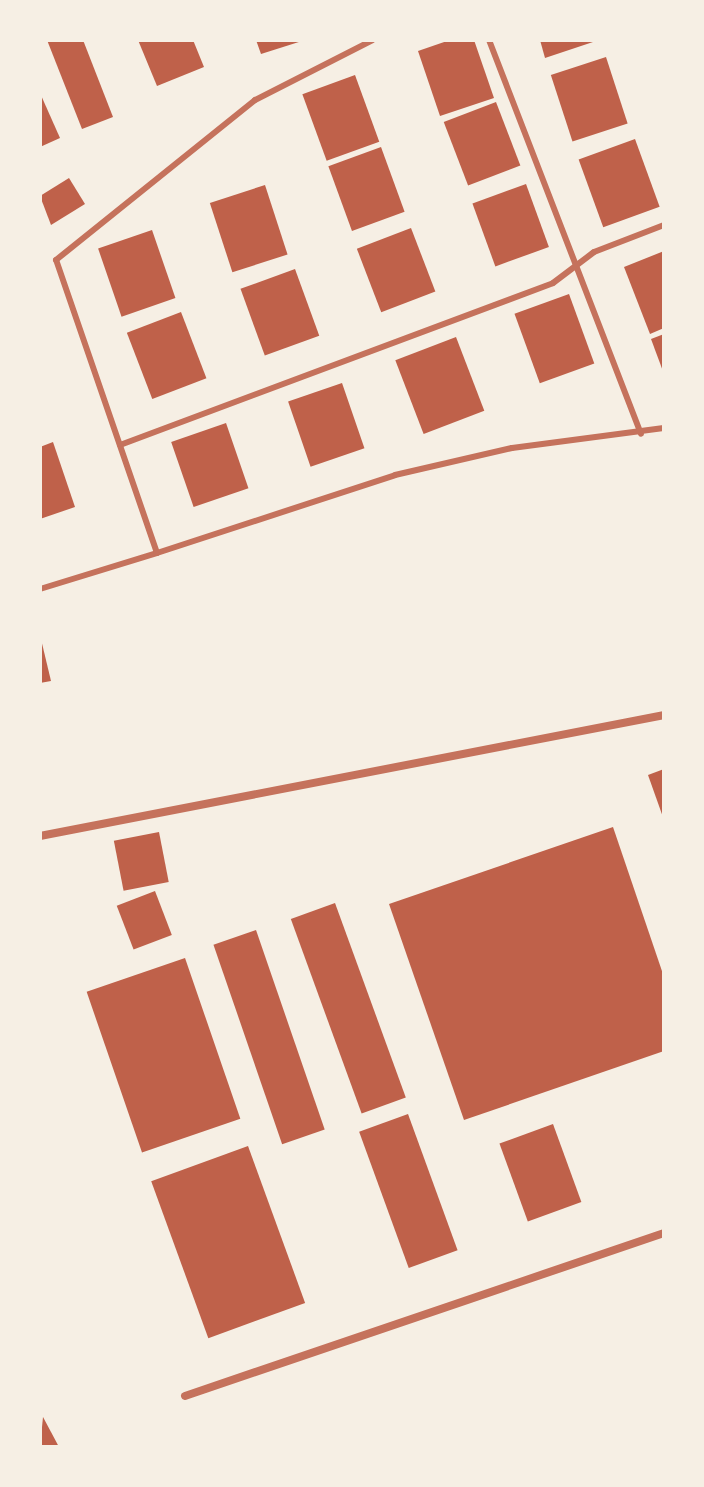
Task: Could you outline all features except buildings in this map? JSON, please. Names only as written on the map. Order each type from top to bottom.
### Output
[{"type":"street","points":[[40,836],[664,715]]},
{"type":"street","points":[[185,1396],[664,1233]]},
{"type":"lane","points":[[157,553],[56,260],[255,100],[373,40]]},
{"type":"lane","points":[[489,40],[574,267],[641,434]]},
{"type":"lane","points":[[120,445],[553,283],[594,252],[664,225]]},
{"type":"lane","points":[[40,589],[395,475],[512,448],[641,434],[664,428]]}]
